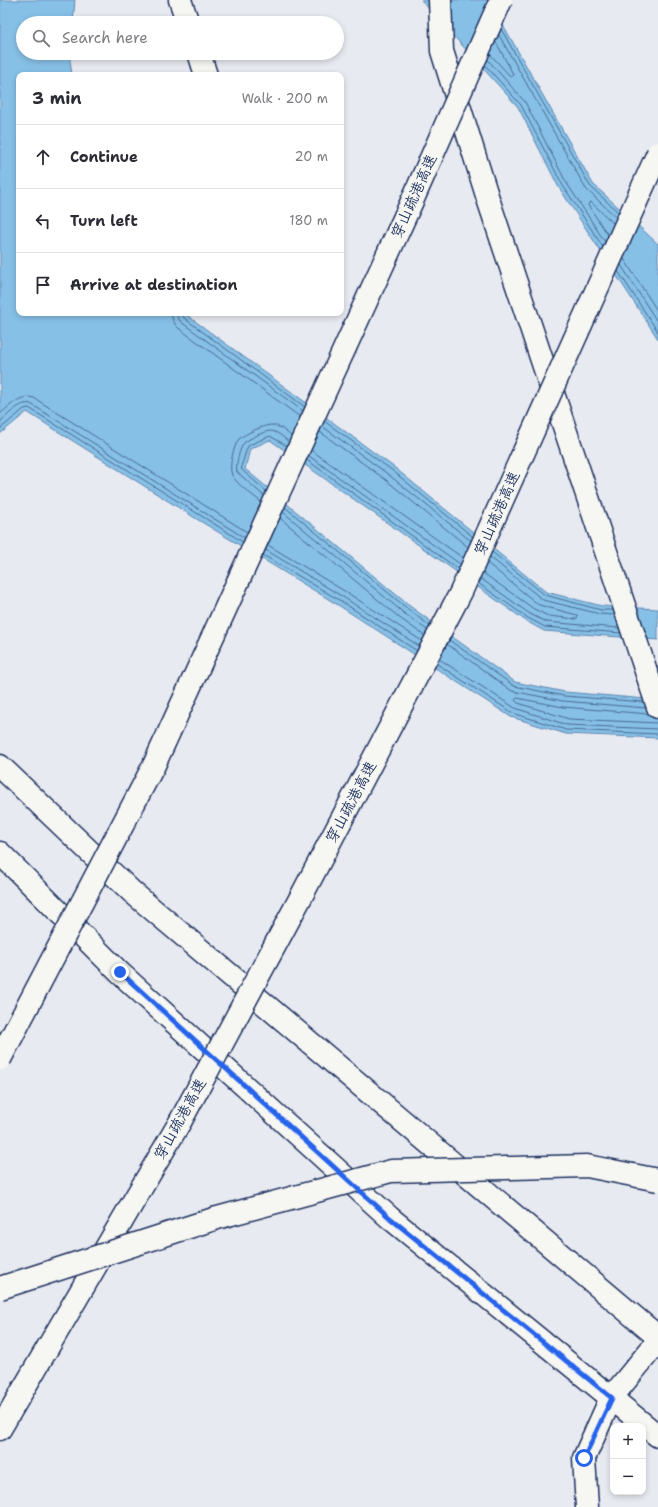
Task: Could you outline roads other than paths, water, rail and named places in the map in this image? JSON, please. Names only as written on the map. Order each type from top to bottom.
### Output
[{"type":"main road","points":[[180,0],[186,16]]},
{"type":"main road","points":[[440,0],[442,51],[489,202],[658,707]]},
{"type":"main road","name":"穿山疏港高速","points":[[0,1059],[154,765],[413,199],[501,0]]},
{"type":"main road","points":[[201,60],[205,72]]},
{"type":"main road","name":"穿山疏港高速","points":[[0,1429],[180,1122],[302,895],[461,592],[658,153]]},
{"type":"main road","points":[[0,766],[132,892],[658,1337]]},
{"type":"main road","points":[[0,853],[120,972],[390,1218],[658,1436]]},
{"type":"main road","points":[[0,1288],[217,1218],[391,1171],[587,1166],[658,1180]]},
{"type":"main road","points":[[587,1507],[584,1458],[612,1398],[658,1340]]},
{"type":"water","points":[[0,0],[75,0],[74,16],[16,16],[16,60],[70,60],[72,72],[16,72],[16,316],[188,316],[395,468],[546,592],[602,606],[658,609],[658,640],[544,631],[526,621],[270,440],[250,449],[245,469],[411,607],[515,682],[565,692],[658,700],[658,738],[566,734],[511,717],[338,605],[195,518],[27,412],[0,434]]},
{"type":"water","points":[[421,0],[489,0],[593,184],[658,244],[658,339],[558,186],[518,107]]}]
